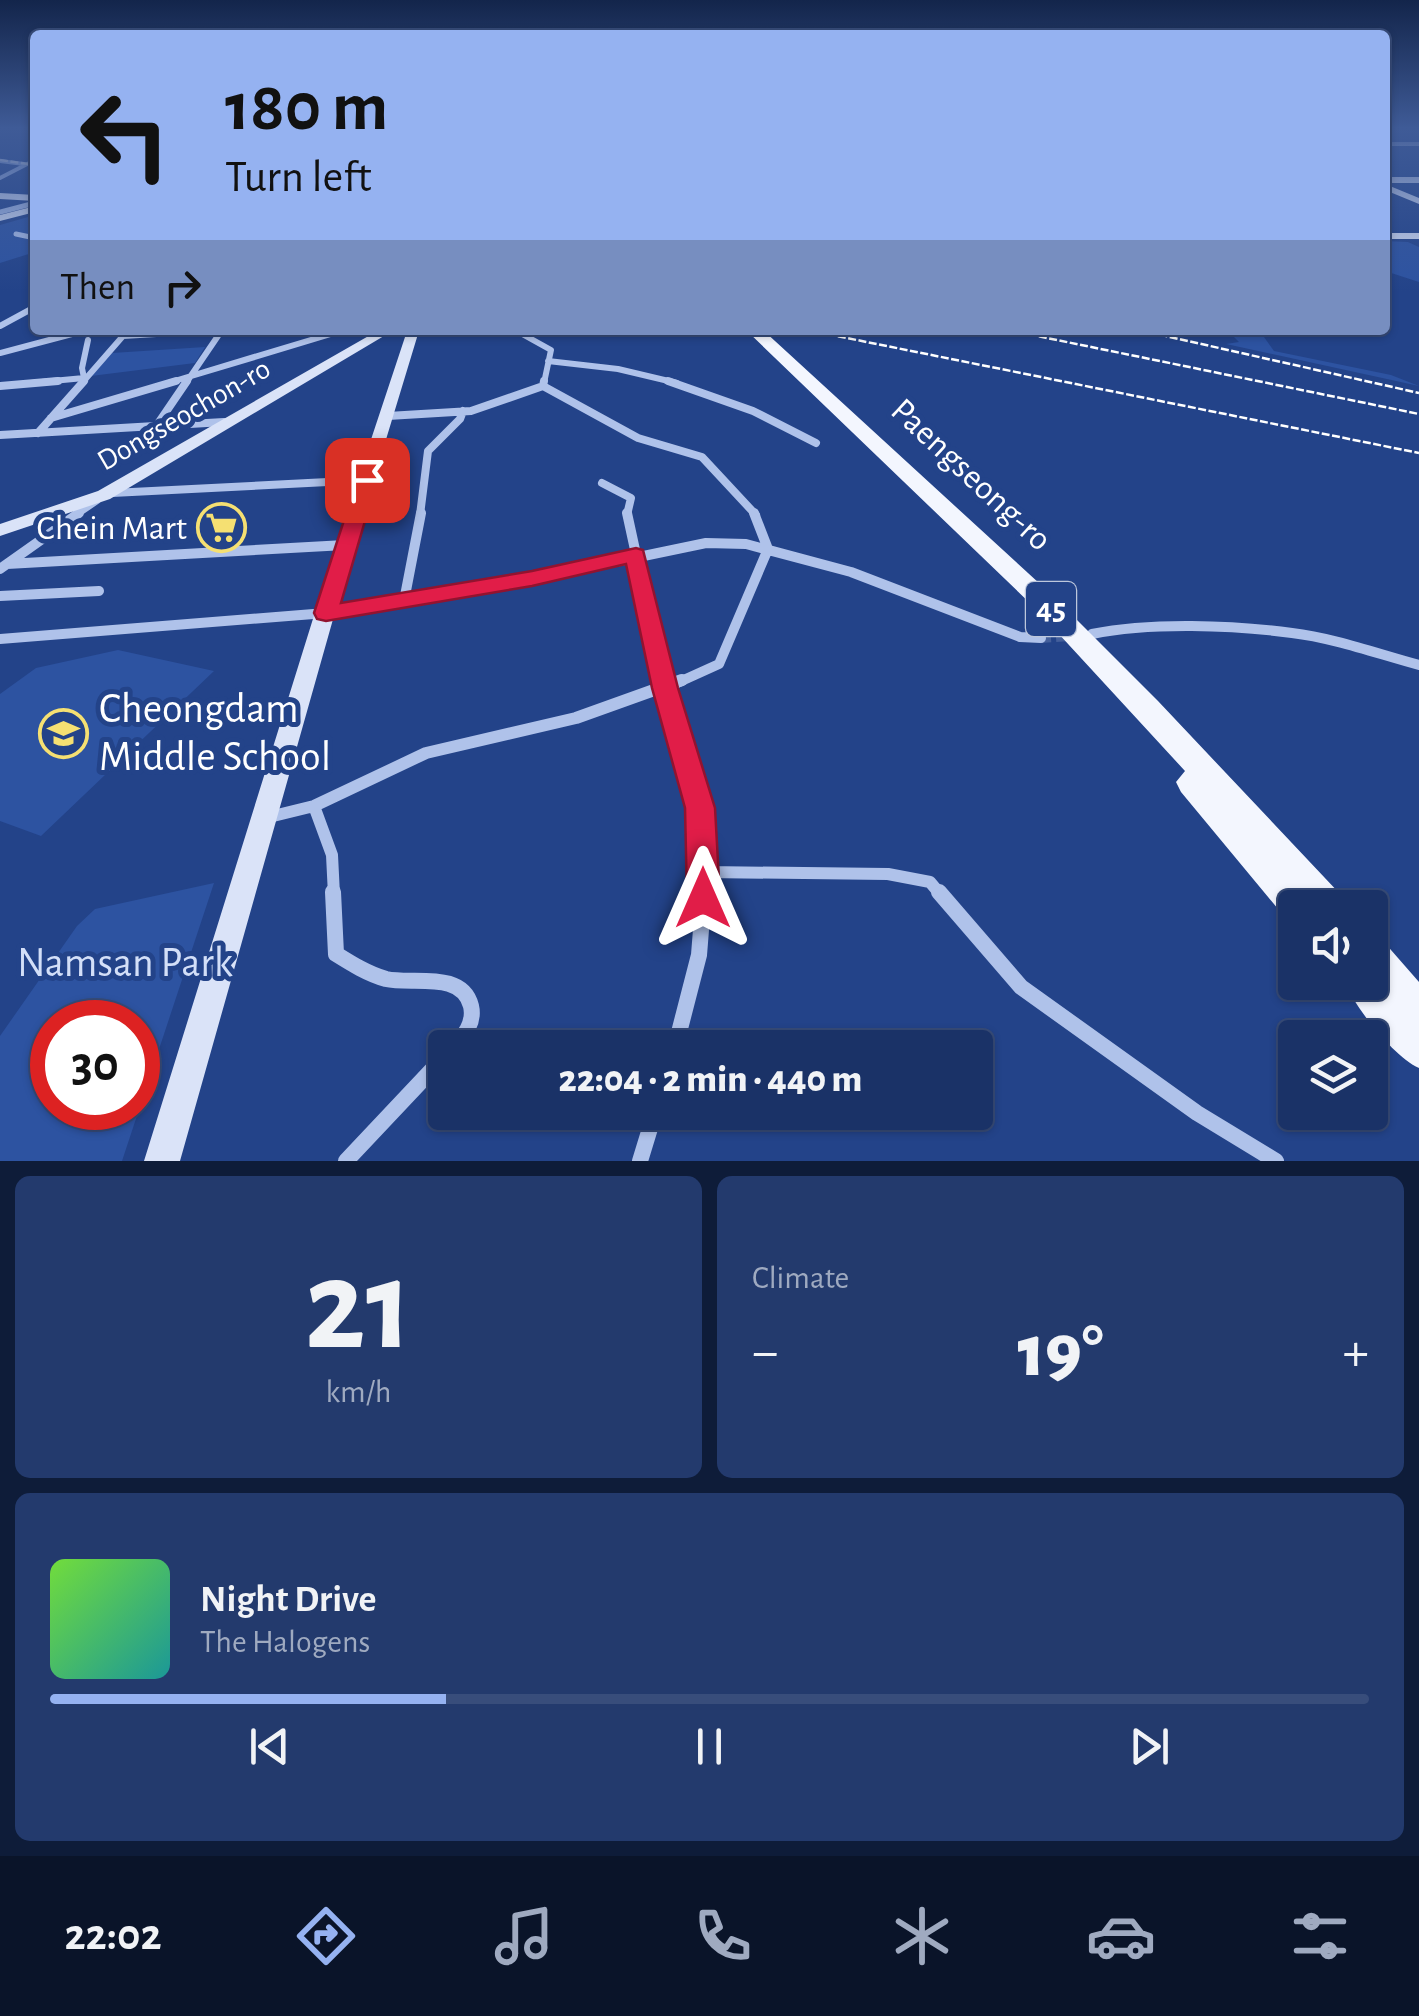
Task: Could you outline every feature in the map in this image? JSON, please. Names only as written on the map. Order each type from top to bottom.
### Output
[{"type":"main road","name":"Paengseong-ro","points":[[745,335],[1026,604],[1132,715],[1285,890]]},
{"type":"main road","name":"Paengseong-ro","points":[[759,335],[1043,601],[1162,723],[1312,890]]},
{"type":"main road","points":[[1388,977],[1419,1012]]},
{"type":"main road","points":[[1379,1000],[1419,1047]]},
{"type":"street","points":[[1390,186],[1419,202]]},
{"type":"street","points":[[0,196],[30,202]]},
{"type":"street","points":[[0,215],[30,205]]},
{"type":"street","points":[[16,234],[30,237]]},
{"type":"street","points":[[1390,236],[1419,236]]},
{"type":"street","points":[[0,326],[30,311]]},
{"type":"street","points":[[0,352],[67,335]]},
{"type":"street","points":[[38,433],[117,335]]},
{"type":"street","points":[[157,426],[219,335]]},
{"type":"street","points":[[51,418],[328,335]]},
{"type":"street","name":"Dongseochon-ro","points":[[0,530],[104,494],[224,422],[395,335]]},
{"type":"street","points":[[162,1161],[345,544],[388,416],[402,335]]},
{"type":"street","points":[[524,335],[551,350],[543,386]]},
{"type":"street","points":[[84,378],[82,368],[88,340]]},
{"type":"street","points":[[548,361],[645,374],[751,411],[816,443]]},
{"type":"street","points":[[0,386],[84,378]]},
{"type":"street","points":[[264,818],[314,806],[426,753],[576,718],[665,688],[718,664],[768,549],[756,515],[702,457],[638,438],[543,386],[463,411],[388,416]]},
{"type":"street","points":[[404,602],[418,534],[428,451],[460,420],[463,411]]},
{"type":"street","points":[[0,435],[224,422]]},
{"type":"street","points":[[3,566],[104,494],[367,480]]},
{"type":"street","points":[[602,483],[630,498],[626,518],[665,688],[700,808],[704,872],[699,955],[680,1030]]},
{"type":"street","points":[[0,639],[326,613],[532,579],[706,542],[746,544],[851,572],[1020,637],[1042,638]]},
{"type":"street","points":[[3,566],[345,544]]},
{"type":"street","points":[[0,596],[99,591]]},
{"type":"street","points":[[1092,634],[1112,630],[1221,628],[1294,633],[1419,665]]},
{"type":"street","points":[[314,806],[332,855],[336,954],[390,980],[448,982],[459,986],[469,998],[469,1030]]},
{"type":"street","points":[[704,872],[888,874],[930,882],[1021,987],[1198,1112],[1276,1161]]},
{"type":"street","points":[[346,1161],[428,1074]]},
{"type":"street","points":[[640,1161],[649,1130]]},
{"type":"green space","points":[[30,216],[30,254],[0,263],[0,225]]},
{"type":"green space","points":[[1390,241],[1419,247],[1419,282],[1390,273]]},
{"type":"green space","points":[[1232,335],[1263,335],[1274,351],[1391,375],[1419,386],[1226,344],[1239,342]]},
{"type":"green space","points":[[205,347],[195,363],[91,376],[112,353]]},
{"type":"green space","points":[[118,650],[214,671],[41,836],[0,821],[0,694],[36,668]]},
{"type":"green space","name":"Namsan Park","points":[[214,883],[160,1046],[160,1000],[30,1000],[30,1130],[132,1130],[122,1161],[0,1161],[0,1036],[77,926],[95,909]]},
{"type":"tunnel","points":[[1041,638],[1070,636]]},
{"type":"railway","points":[[832,335],[1419,453]]},
{"type":"railway","points":[[1032,335],[1419,414]]},
{"type":"railway","points":[[1161,335],[1419,393]]},
{"type":"place","name":"Chein Mart","points":[[222,528]]},
{"type":"place","name":"Cheongdam Middle School","points":[[64,733]]},
{"type":"route","points":[[367,480],[326,613],[532,579],[636,555],[665,688],[700,808],[703,898]]}]
